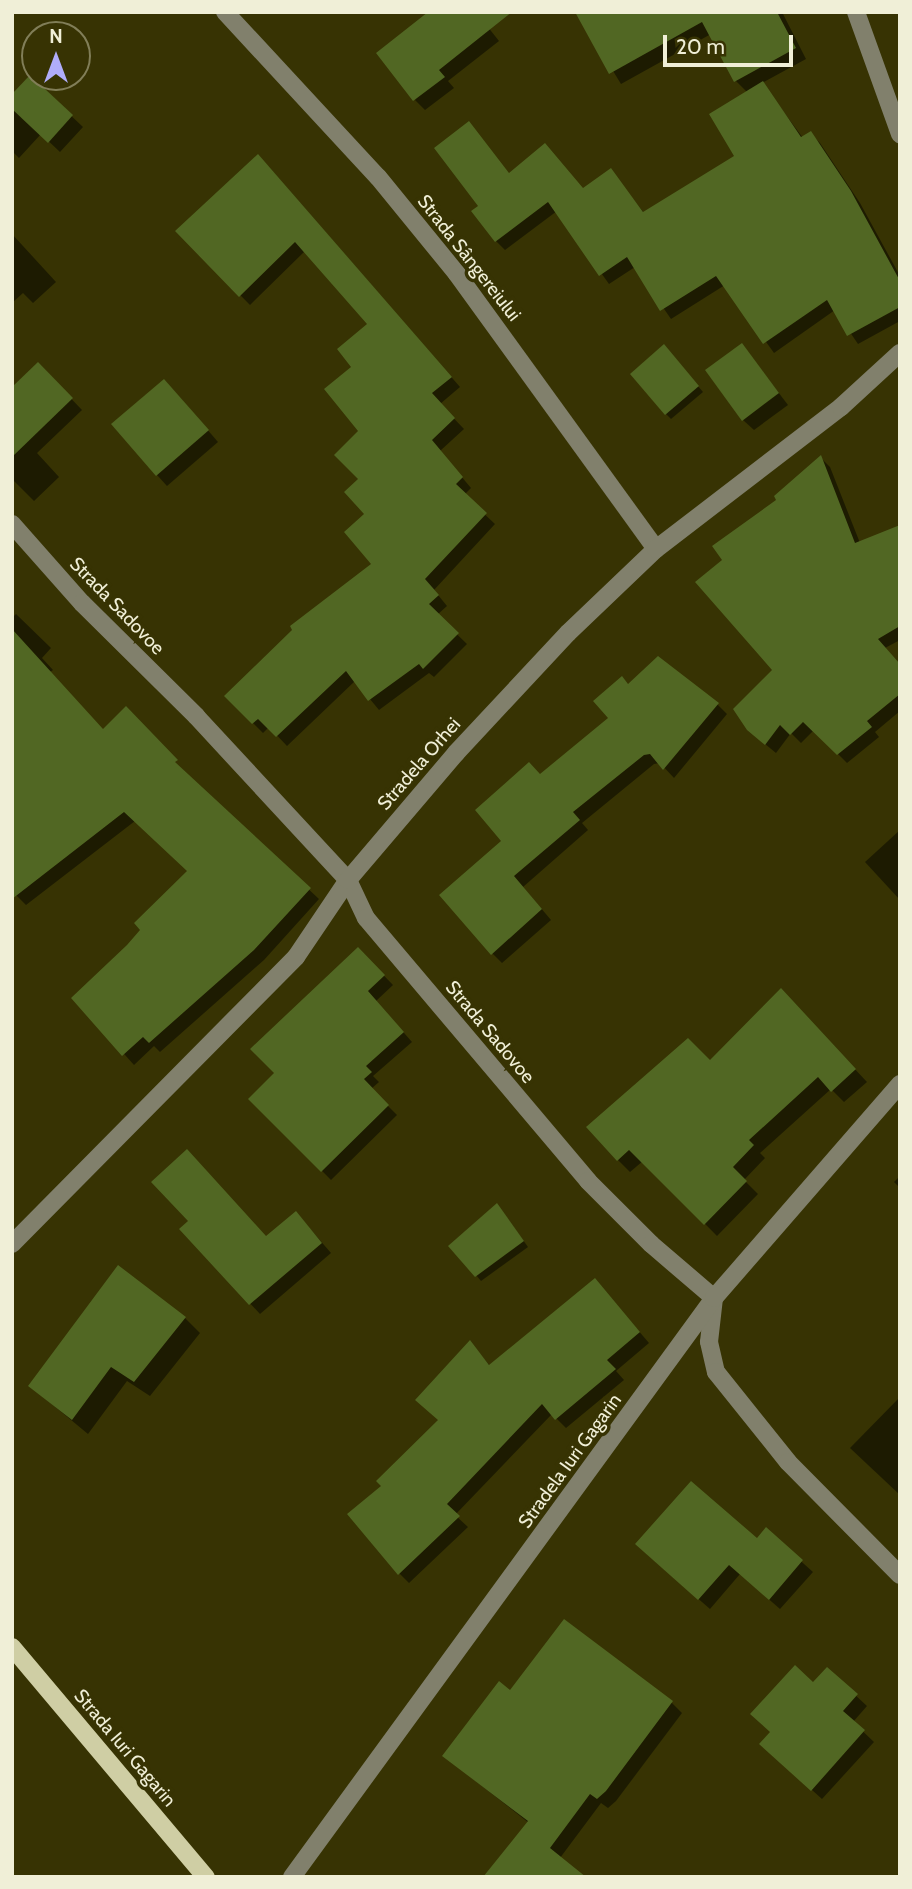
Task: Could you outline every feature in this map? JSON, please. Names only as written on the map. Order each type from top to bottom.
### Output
[{"type":"main road","name":"Strada Iuri Gagarin","points":[[12,1647],[206,1877]]},
{"type":"street","name":"Strada Sângereiului","points":[[225,12],[361,158],[457,274],[656,548]]},
{"type":"street","points":[[856,12],[900,134]]},
{"type":"street","name":"Stradela Orhei","points":[[12,1244],[296,957],[348,880],[456,752],[568,633],[656,548],[841,407],[900,353]]},
{"type":"street","name":"Strada Sadovoe","points":[[12,524],[82,603],[196,716],[348,880],[366,918],[588,1181],[651,1244],[714,1298]]},
{"type":"street","name":"Stradela Iuri Gagarin","points":[[292,1877],[714,1298],[900,1084]]},
{"type":"street","points":[[714,1298],[709,1342],[716,1372],[788,1462],[900,1575]]},
{"type":"building","points":[[428,12],[512,12],[439,70],[445,77],[413,101],[376,53]]},
{"type":"building","points":[[575,12],[777,12],[796,48],[734,82],[702,22],[609,74]]},
{"type":"building","points":[[763,81],[801,137],[811,131],[851,191],[900,281],[900,307],[847,336],[827,300],[763,344],[716,276],[660,311],[627,257],[599,276],[548,202],[495,242],[471,211],[478,206],[434,148],[469,121],[509,173],[545,143],[583,188],[611,168],[643,212],[734,156],[709,114]]},
{"type":"building","points":[[21,84],[21,91],[47,91],[73,115],[48,143],[12,109],[12,94]]},
{"type":"building","points":[[258,154],[452,377],[432,393],[455,418],[432,440],[463,477],[456,484],[487,513],[425,579],[439,595],[429,604],[459,633],[423,669],[419,664],[368,701],[346,671],[276,737],[258,719],[252,724],[224,696],[292,630],[290,626],[371,564],[344,532],[364,514],[344,492],[358,479],[334,455],[358,431],[324,389],[351,367],[337,349],[367,324],[295,242],[239,297],[175,231]]},
{"type":"building","points":[[742,343],[779,393],[742,421],[705,370]]},
{"type":"building","points":[[664,344],[699,386],[665,415],[630,374]]},
{"type":"building","points":[[38,362],[73,398],[12,457],[12,387]]},
{"type":"building","points":[[164,379],[209,430],[156,476],[111,424]]},
{"type":"building","points":[[821,455],[855,543],[900,525],[900,626],[878,639],[900,664],[900,694],[867,721],[872,727],[837,755],[803,722],[790,735],[780,725],[765,745],[747,730],[733,709],[772,670],[695,582],[722,560],[712,546],[776,500],[774,496]]},
{"type":"building","points":[[12,629],[103,729],[126,706],[178,760],[175,762],[311,888],[254,950],[149,1043],[143,1037],[122,1056],[71,998],[127,945],[140,930],[134,923],[187,871],[124,812],[12,899]]},
{"type":"building","points":[[658,656],[719,703],[663,770],[650,754],[644,755],[573,812],[580,820],[514,876],[542,909],[491,955],[439,895],[501,841],[475,810],[529,762],[540,774],[608,718],[593,701],[622,676],[628,684]]},
{"type":"building","points":[[358,947],[385,975],[368,991],[404,1032],[366,1066],[372,1072],[364,1079],[389,1105],[321,1172],[248,1099],[274,1073],[250,1049]]},
{"type":"building","points":[[781,988],[856,1069],[831,1092],[818,1077],[749,1140],[754,1145],[733,1167],[747,1181],[704,1225],[629,1150],[617,1161],[586,1127],[688,1038],[710,1060]]},
{"type":"building","points":[[187,1149],[266,1236],[296,1211],[322,1243],[249,1305],[179,1229],[188,1221],[151,1182]]},
{"type":"building","points":[[497,1203],[524,1241],[475,1277],[448,1246]]},
{"type":"building","points":[[118,1265],[186,1317],[134,1382],[111,1367],[72,1420],[28,1386]]},
{"type":"building","points":[[595,1278],[640,1332],[607,1360],[616,1369],[555,1420],[542,1404],[447,1504],[460,1516],[398,1575],[347,1514],[381,1486],[376,1481],[438,1420],[415,1400],[470,1340],[489,1365]]},
{"type":"building","points":[[691,1481],[757,1538],[766,1527],[803,1560],[769,1600],[729,1565],[698,1600],[635,1544]]},
{"type":"building","points":[[564,1619],[673,1701],[606,1791],[597,1799],[590,1794],[550,1848],[586,1877],[483,1877],[528,1821],[442,1756],[499,1681],[510,1690]]},
{"type":"building","points":[[795,1665],[813,1682],[827,1667],[858,1694],[843,1711],[865,1730],[811,1791],[759,1744],[770,1732],[750,1714]]}]
